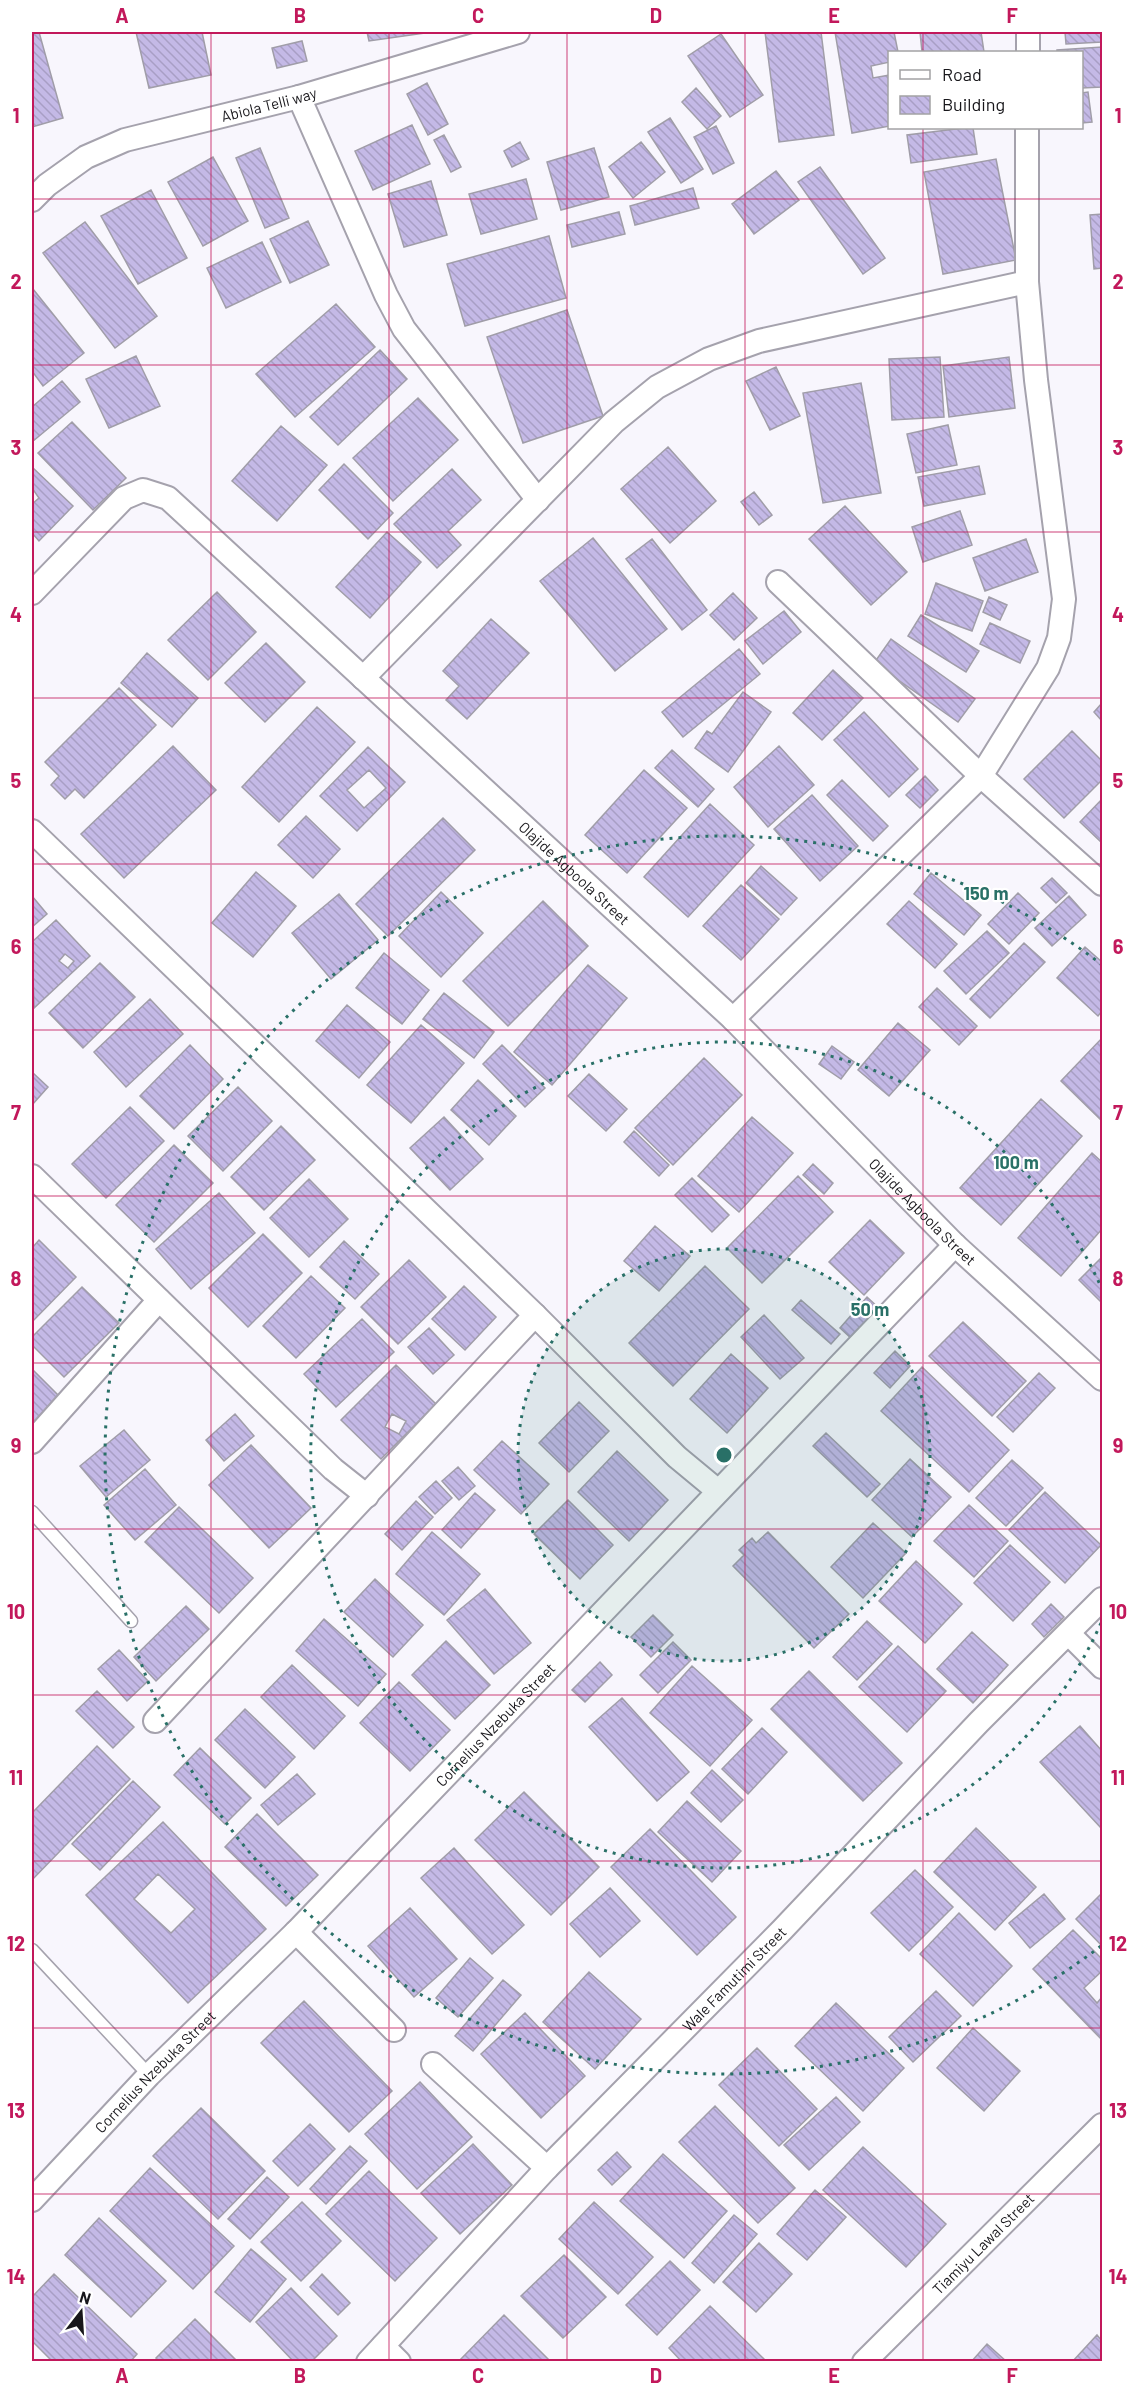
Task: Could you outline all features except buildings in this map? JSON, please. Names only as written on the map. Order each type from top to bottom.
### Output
[{"type":"street","name":"Abiola Telli way","points":[[32,200],[47,185],[86,157],[125,140],[299,97],[518,32]]},
{"type":"street","points":[[1028,32],[1028,51]]},
{"type":"street","points":[[299,97],[386,295],[404,329],[538,500]]},
{"type":"street","points":[[733,1019],[981,776],[1048,668],[1059,638],[1064,599],[1036,380],[1027,282],[1027,129]]},
{"type":"street","points":[[363,678],[614,422],[657,387],[709,359],[759,340],[1027,282]]},
{"type":"street","name":"Olajide Agboola Street","points":[[32,593],[124,498],[143,490],[168,498],[733,1019],[955,1245],[1102,1379]]},
{"type":"street","points":[[778,582],[981,776],[1102,884]]},
{"type":"street","points":[[32,831],[535,1315],[677,1456],[718,1491]]},
{"type":"street","points":[[32,1176],[333,1469],[367,1496]]},
{"type":"street","name":"Cornelius Nzebuka Street","points":[[32,2200],[149,2075],[296,1932],[955,1245]]},
{"type":"street","points":[[32,1442],[159,1300]]},
{"type":"street","points":[[155,1721],[535,1315]]},
{"type":"street","name":"Wale Famutimi Street","points":[[383,2356],[547,2168],[782,1930],[979,1722],[1102,1599]]},
{"type":"street","points":[[1069,1634],[1102,1667]]},
{"type":"street","points":[[296,1932],[394,2030]]},
{"type":"street","points":[[434,2064],[547,2168]]},
{"type":"street","name":"Tiamiyu Lawal Street","points":[[864,2361],[1102,2125]]},
{"type":"lane","points":[[32,1512],[131,1621]]},
{"type":"lane","points":[[32,1950],[149,2075]]}]
